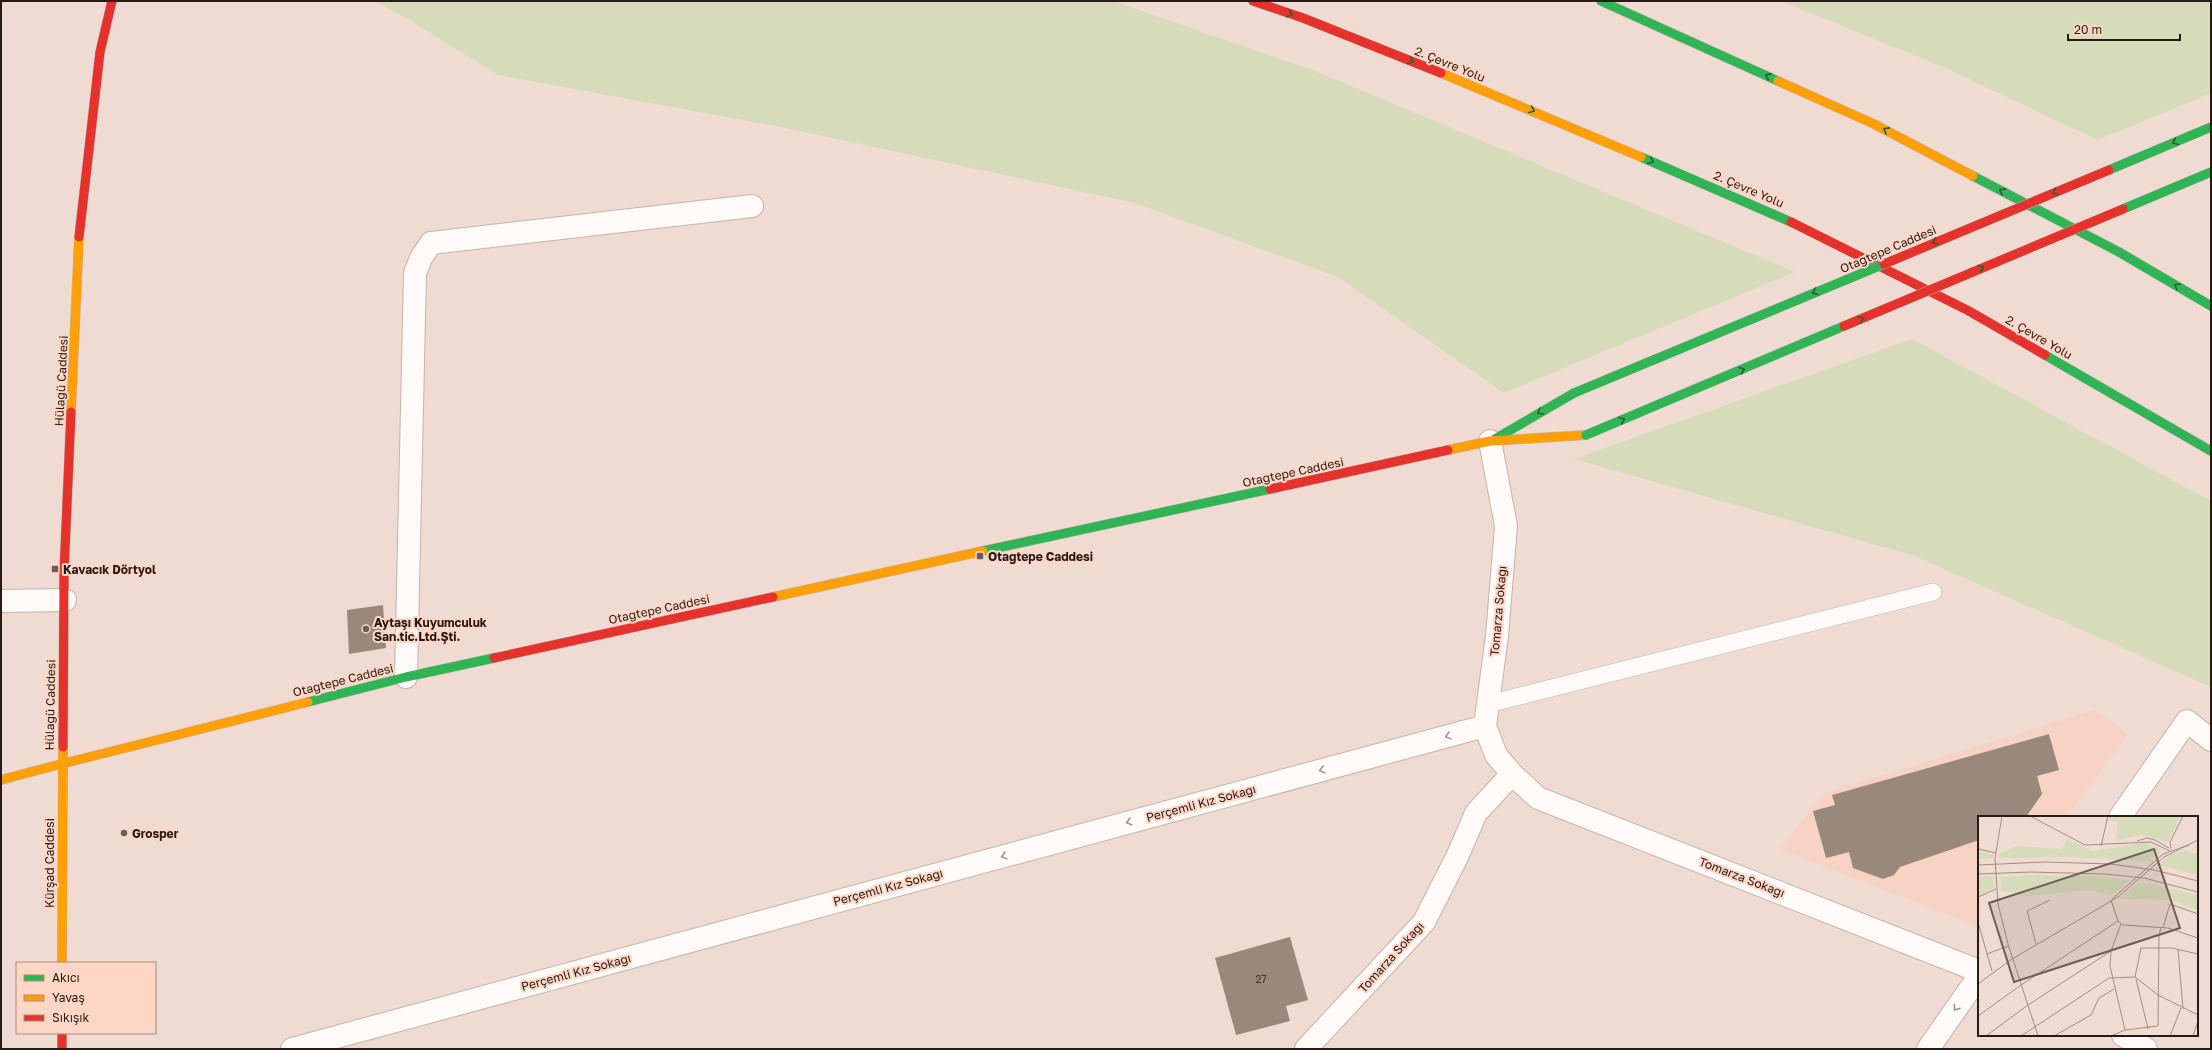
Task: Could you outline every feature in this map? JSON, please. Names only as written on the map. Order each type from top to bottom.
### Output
[{"type":"main road","name":"Hülagü Caddesi","points":[[61,764],[64,572],[80,217],[100,52],[112,1]]},
{"type":"main road","name":"2. Çevre Yolu","points":[[1253,1],[1303,18],[1513,102],[1776,214],[1969,311],[2211,451]]},
{"type":"main road","points":[[1601,1],[1874,124],[2119,252],[2211,306]]},
{"type":"main road","name":"Otağtepe Caddesi","points":[[1,780],[406,677],[1490,441],[1574,393],[2211,127]]},
{"type":"main road","points":[[1490,441],[1586,435],[2211,172]]},
{"type":"main road","name":"Kürşad Caddesi","points":[[61,764],[62,962]]},
{"type":"main road","points":[[62,1034],[62,1049]]},
{"type":"street","points":[[406,677],[415,273],[421,258],[431,243],[752,206]]},
{"type":"street","name":"Tomarza Sokağı","points":[[1490,441],[1506,526],[1497,636],[1485,726],[1496,755],[1512,774],[1538,798],[1978,971]]},
{"type":"street","points":[[1,601],[64,600]]},
{"type":"street","points":[[2121,816],[2187,721],[2211,740]]},
{"type":"street","name":"Perçemli Kız Sokağı","points":[[292,1049],[1485,726]]},
{"type":"street","name":"Tomarza Sokağı","points":[[1306,1049],[1424,922],[1457,857],[1476,813],[1512,774]]},
{"type":"street","points":[[1928,1049],[1978,977]]},
{"type":"street","points":[[2125,1036],[2146,1049]]},
{"type":"lane","points":[[1488,704],[1933,592]]},
{"type":"shaded area","points":[[2095,710],[2128,734],[2068,816],[1978,816],[1978,927],[1780,849],[1825,793]]},
{"type":"green space","points":[[375,1],[1113,1],[1315,71],[1795,272],[1504,393],[1338,277],[1135,203],[781,127],[498,75],[411,21]]},
{"type":"green space","points":[[1781,1],[2211,1],[2211,93],[2098,140],[1943,67]]},
{"type":"green space","points":[[1912,339],[2211,501],[2211,687],[1915,556],[1574,459]]},
{"type":"building","name":"Aytaşı Kuyumculuk San.tic.Ltd.Şti.","points":[[383,605],[386,648],[349,654],[347,610]]},
{"type":"building","points":[[2049,734],[2059,770],[2037,776],[2042,794],[2027,816],[1978,816],[1978,840],[1900,867],[1894,875],[1883,879],[1853,868],[1849,852],[1826,858],[1813,811],[1835,805],[1832,795]]},
{"type":"building","points":[[1290,937],[1308,1000],[1286,1006],[1290,1021],[1236,1035],[1215,958]]},
{"type":"traffic: fast","points":[[1601,1],[1778,81]]},
{"type":"traffic: fast","points":[[2109,170],[2211,127]]},
{"type":"traffic: fast","points":[[1641,157],[1791,222]]},
{"type":"traffic: fast","points":[[2123,209],[2211,172]]},
{"type":"traffic: fast","points":[[1973,176],[2119,252],[2211,306]]},
{"type":"traffic: fast","points":[[1574,393],[1884,264]]},
{"type":"traffic: fast","points":[[1586,435],[1844,326]]},
{"type":"traffic: fast","points":[[2045,355],[2211,451]]},
{"type":"traffic: fast","points":[[1495,439],[1574,393]]},
{"type":"traffic: fast","points":[[983,551],[1270,489]]},
{"type":"traffic: fast","points":[[308,702],[406,677],[494,658]]},
{"type":"traffic: slow","points":[[1441,73],[1641,157]]},
{"type":"traffic: slow","points":[[1778,81],[1874,124],[1973,176]]},
{"type":"traffic: slow","points":[[71,412],[79,237]]},
{"type":"traffic: slow","points":[[1448,450],[1490,441],[1586,435]]},
{"type":"traffic: slow","points":[[773,597],[983,551]]},
{"type":"traffic: slow","points":[[61,764],[308,702]]},
{"type":"traffic: slow","points":[[62,962],[63,747]]},
{"type":"traffic: slow","points":[[1,780],[61,764]]},
{"type":"traffic: jam","points":[[79,237],[100,52],[112,1]]},
{"type":"traffic: jam","points":[[1253,1],[1303,18],[1441,73]]},
{"type":"traffic: jam","points":[[1884,264],[2109,170]]},
{"type":"traffic: jam","points":[[1844,326],[2123,209]]},
{"type":"traffic: jam","points":[[1791,222],[1969,311],[2045,355]]},
{"type":"traffic: jam","points":[[63,747],[64,572],[71,412]]},
{"type":"traffic: jam","points":[[1270,489],[1448,450]]},
{"type":"traffic: jam","points":[[494,658],[773,597]]},
{"type":"traffic: jam","points":[[62,1034],[62,1049]]},
{"type":"place","name":"Otağtepe Caddesi","points":[[980,556]]},
{"type":"place","name":"Kavacık Dörtyol","points":[[55,569]]},
{"type":"place","name":"Aytaşı Kuyumculuk San.tic.Ltd.Şti.","points":[[366,629]]},
{"type":"place","name":"Grosper","points":[[124,833]]}]
